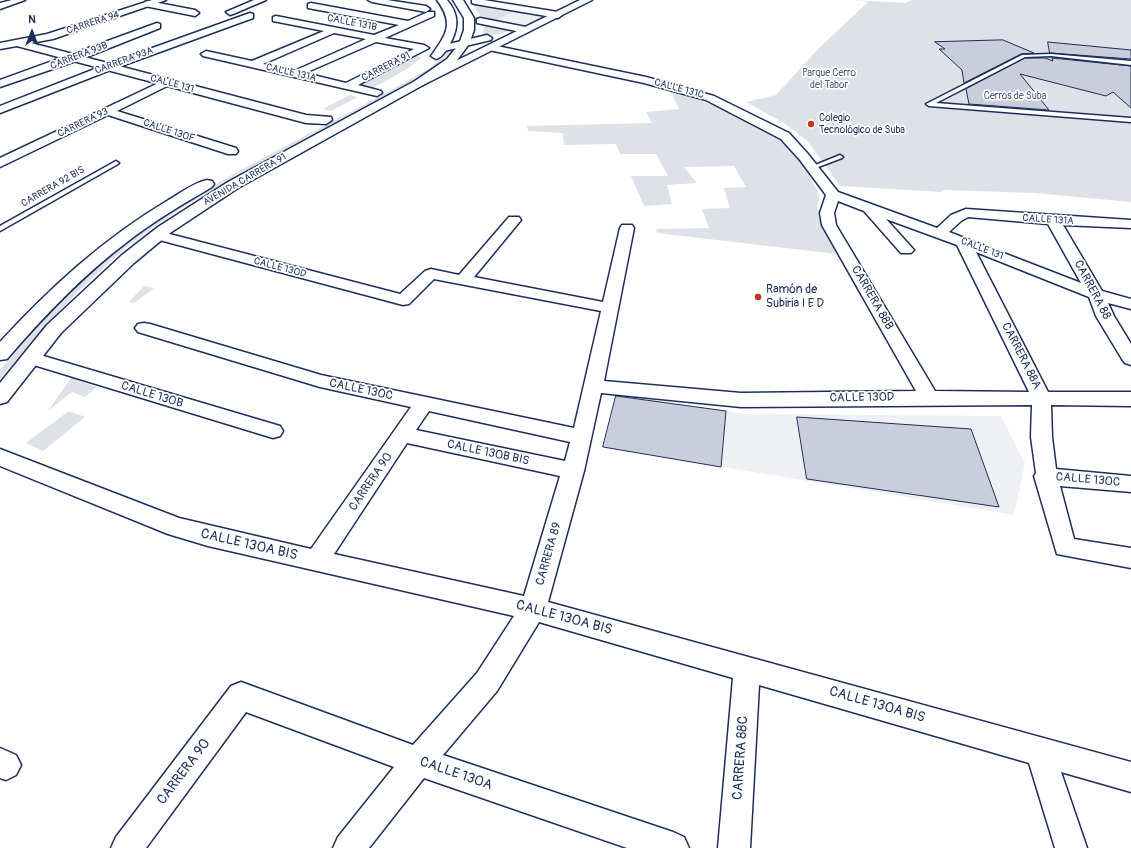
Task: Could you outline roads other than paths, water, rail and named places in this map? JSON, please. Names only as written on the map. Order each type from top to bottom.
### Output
[{"type":"main road","name":"CARRERA 94","points":[[0,46],[55,35],[161,0]]},
{"type":"main road","points":[[442,0],[449,8],[453,22],[450,37],[444,48]]},
{"type":"main road","points":[[419,83],[451,61],[464,44],[469,30],[468,18],[458,0]]},
{"type":"main road","name":"AVENIDA CARRERA 91","points":[[0,397],[30,358],[73,310],[128,259],[157,235],[214,196],[419,83],[587,0]]},
{"type":"main road","name":"AVENIDA CARRERA 91","points":[[2,348],[68,283],[109,247],[169,206],[234,169],[422,68],[444,48],[531,28]]},
{"type":"main road","name":"CALLE 131","points":[[18,43],[306,119],[326,120]]},
{"type":"street","points":[[0,6],[21,0]]},
{"type":"street","name":"CARRERA 93A","points":[[0,110],[109,67],[250,16],[230,12],[262,0]]},
{"type":"street","points":[[328,0],[307,8],[409,24]]},
{"type":"street","points":[[295,74],[409,24],[429,12],[372,0]]},
{"type":"street","points":[[475,1],[558,15]]},
{"type":"street","points":[[148,4],[195,13]]},
{"type":"street","name":"CALLE 131B","points":[[290,14],[276,19],[424,48]]},
{"type":"street","points":[[480,21],[531,28]]},
{"type":"street","name":"CARRERA 93B","points":[[0,84],[75,58],[157,26]]},
{"type":"street","points":[[252,65],[334,30]]},
{"type":"street","name":"CARRERA 91","points":[[348,86],[424,48]]},
{"type":"street","name":"CALLE 131C","points":[[492,48],[659,83],[710,98],[785,136],[833,195]]},
{"type":"street","name":"CALLE 131A","points":[[206,54],[377,93]]},
{"type":"street","name":"CARRERA 93","points":[[0,163],[167,82]]},
{"type":"street","name":"CALLE 130F","points":[[107,111],[232,151]]},
{"type":"street","name":"CALLE 131","points":[[833,195],[870,210],[940,233],[1096,294],[1131,304]]},
{"type":"street","name":"CARRERA 88B","points":[[833,195],[828,213],[829,225],[929,398]]},
{"type":"street","points":[[870,210],[906,250]]},
{"type":"street","name":"CALLE 131A","points":[[940,233],[956,218],[966,213],[1131,224]]},
{"type":"street","points":[[514,220],[463,280],[610,308]]},
{"type":"street","name":"CARRERA 88","points":[[1053,220],[1096,294],[1105,316],[1131,359]]},
{"type":"street","name":"CARRERA 89","points":[[349,848],[418,761],[487,682],[533,609],[582,437],[627,228]]},
{"type":"street","name":"CALLE 130D","points":[[157,235],[403,300],[431,274],[463,280]]},
{"type":"street","name":"CARRERA 88A","points":[[963,242],[1042,398],[1039,424],[1045,476],[1065,547],[1131,558]]},
{"type":"street","name":"CALLE 130C","points":[[144,328],[320,381],[582,437]]},
{"type":"street","name":"CALLE 130B","points":[[30,358],[273,431]]},
{"type":"street","name":"CALLE 130D","points":[[593,386],[741,400],[929,398],[1131,399]]},
{"type":"street","name":"CARRERA 90","points":[[317,560],[424,403]]},
{"type":"street","name":"CALLE 130B BIS","points":[[403,435],[573,471]]},
{"type":"street","name":"CALLE 130A BIS","points":[[0,457],[176,527],[533,609],[1131,777]]},
{"type":"street","name":"CALLE 130C","points":[[1045,476],[1131,484]]},
{"type":"street","name":"CARRERA 88C","points":[[734,848],[747,668]]},
{"type":"street","name":"CARRERA 90","points":[[127,848],[241,696]]},
{"type":"street","name":"CALLE 130A","points":[[241,696],[418,761],[673,848]]},
{"type":"street","points":[[1040,751],[1071,848]]},
{"type":"lane","points":[[1131,62],[1051,55],[1024,56],[929,104],[1131,120]]},
{"type":"lane","points":[[812,168],[840,156]]},
{"type":"lane","name":"CARRERA 92 BIS","points":[[0,229],[116,163]]},
{"type":"place","name":"Colegio Tecnológico de Suba","points":[[811,124]]},
{"type":"place","name":"Ramón de Subiria I E D","points":[[758,297]]},
{"type":"park label","name":"Parque Cerro del Tabor","points":[[829,78]]},
{"type":"park label","name":"Cerros de Suba","points":[[1015,96]]}]
